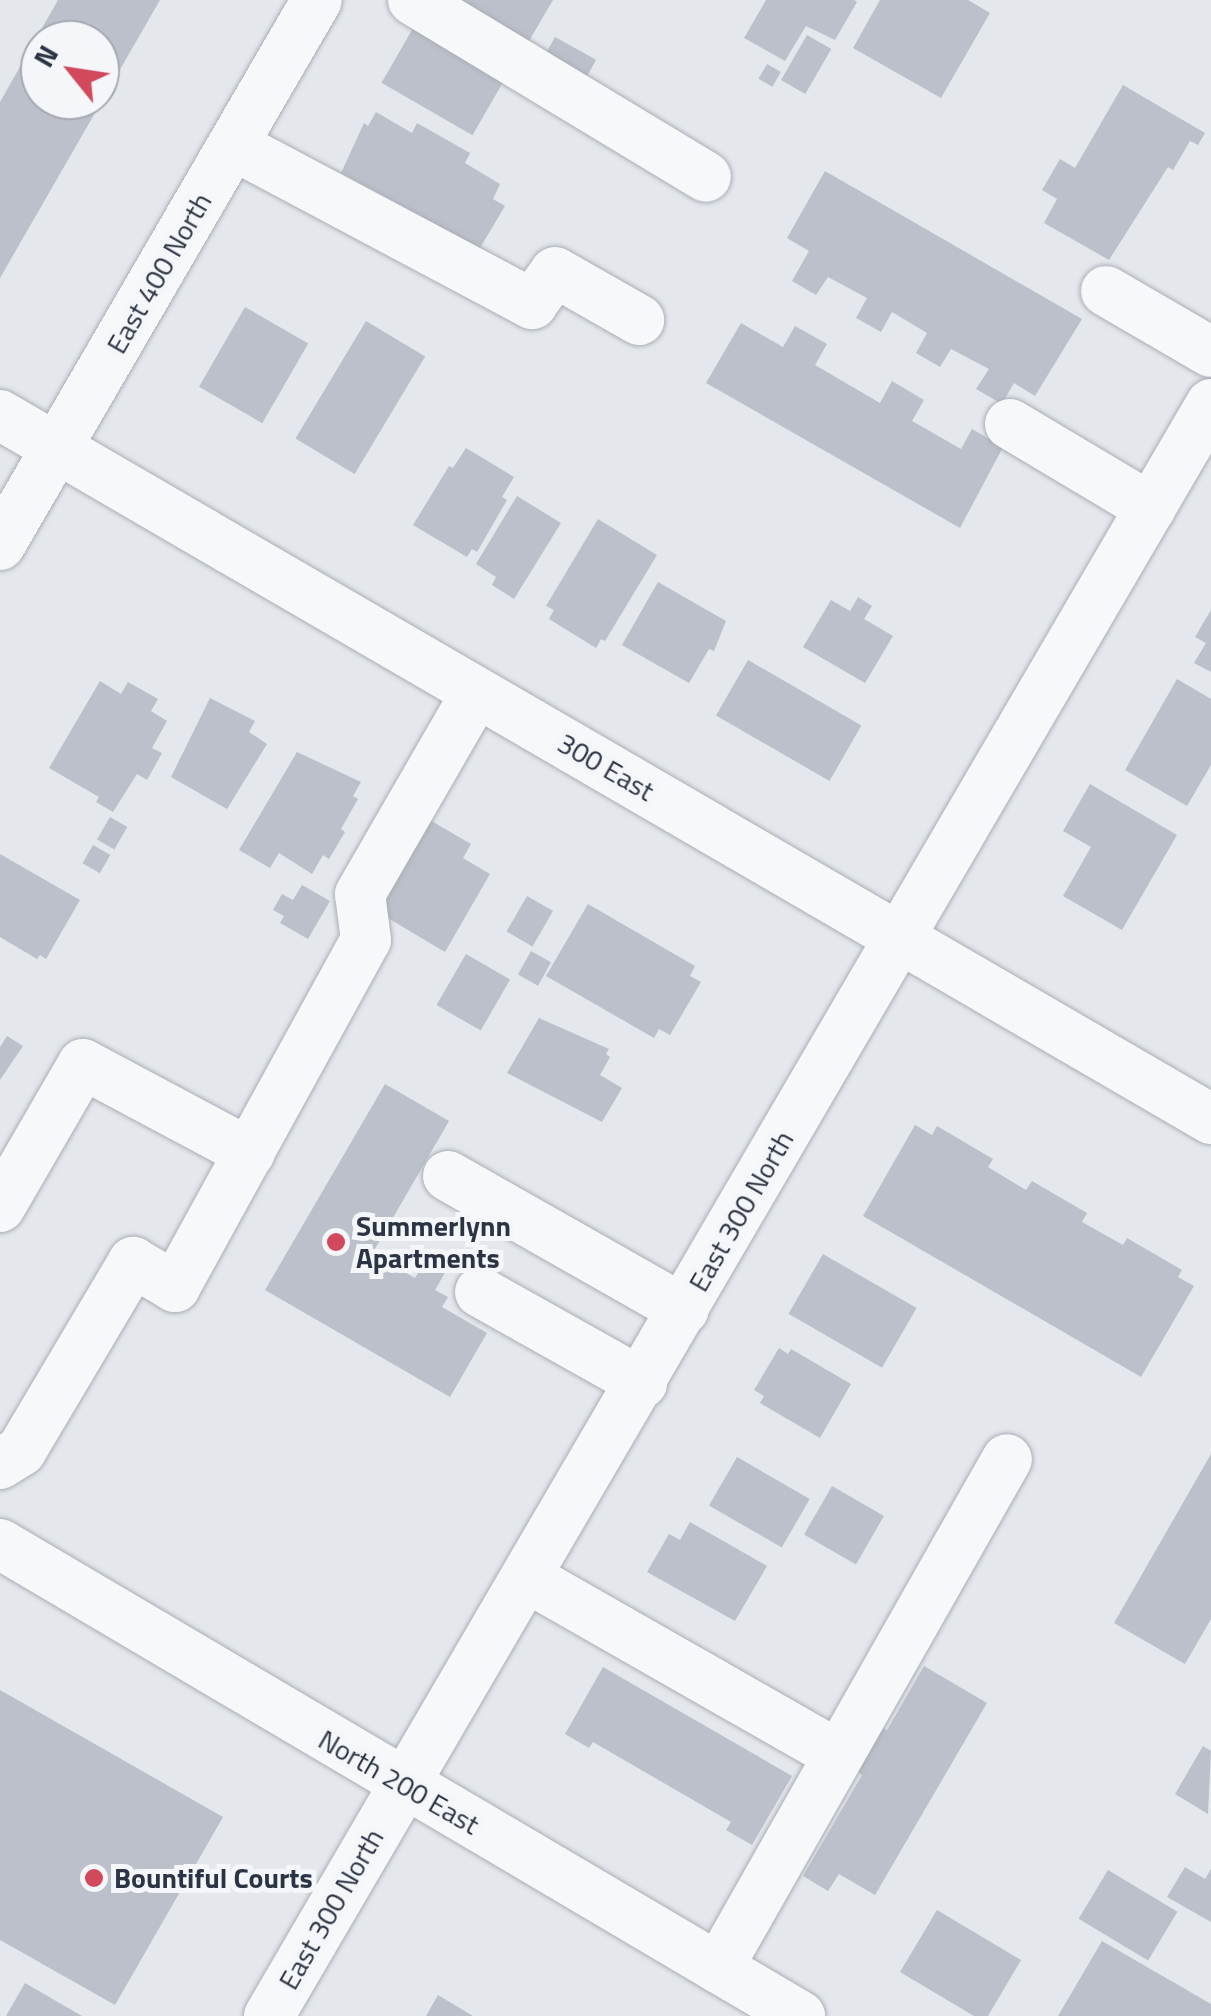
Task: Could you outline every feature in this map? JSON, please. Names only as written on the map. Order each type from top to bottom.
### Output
[{"type":"street","name":"East 400 North","points":[[0,545],[317,0]]},
{"type":"street","points":[[413,0],[706,177]]},
{"type":"street","points":[[233,145],[532,304],[554,272],[640,320]]},
{"type":"street","points":[[1106,291],[1211,352]]},
{"type":"street","name":"East 300 North","points":[[269,2016],[528,1578],[898,936],[1178,490],[1211,404]]},
{"type":"street","name":"300 East","points":[[0,415],[1211,1119]]},
{"type":"street","points":[[1010,424],[1178,490]]},
{"type":"street","points":[[0,1464],[21,1451],[133,1262],[175,1287],[366,940],[360,894],[476,693]]},
{"type":"street","points":[[0,1207],[83,1064],[250,1153]]},
{"type":"street","points":[[448,1176],[684,1310]]},
{"type":"street","points":[[480,1292],[642,1382]]},
{"type":"street","points":[[718,1968],[1007,1458]]},
{"type":"street","name":"North 200 East","points":[[0,1544],[404,1786],[800,2016]]},
{"type":"street","points":[[528,1578],[836,1754]]},
{"type":"building","points":[[58,0],[160,0],[120,70],[120,20],[47,20]]},
{"type":"building","points":[[457,0],[553,0],[529,41]]},
{"type":"building","points":[[766,0],[857,2],[835,40],[806,26],[785,61],[744,38]]},
{"type":"building","points":[[880,0],[968,0],[990,13],[941,98],[853,48]]},
{"type":"building","points":[[416,23],[507,76],[472,135],[382,83]]},
{"type":"building","points":[[807,35],[831,49],[805,94],[781,80]]},
{"type":"building","points":[[555,37],[596,60],[583,84],[541,61]]},
{"type":"building","points":[[767,64],[781,72],[772,87],[758,79]]},
{"type":"building","points":[[20,67],[20,120],[91,120],[0,278],[0,102]]},
{"type":"building","points":[[1123,85],[1205,133],[1198,145],[1190,141],[1173,170],[1168,167],[1109,260],[1044,223],[1057,199],[1042,190],[1060,159],[1075,168]]},
{"type":"building","points":[[376,112],[412,133],[417,123],[470,153],[465,163],[500,184],[493,199],[505,206],[480,248],[341,173],[364,123],[368,126]]},
{"type":"building","points":[[825,171],[1082,319],[1035,396],[1014,383],[1002,404],[976,389],[989,369],[951,349],[940,367],[916,353],[927,333],[892,312],[881,332],[856,318],[867,298],[828,277],[816,295],[792,281],[809,251],[787,238]]},
{"type":"building","points":[[245,307],[308,343],[262,423],[199,387]]},
{"type":"building","points":[[366,321],[425,357],[355,474],[295,438]]},
{"type":"building","points":[[741,323],[783,347],[795,326],[827,344],[815,365],[880,403],[892,381],[924,400],[912,421],[961,449],[972,429],[1003,447],[960,528],[706,383]]},
{"type":"building","points":[[466,448],[514,477],[502,497],[507,500],[477,552],[472,549],[467,557],[413,525],[449,466],[453,468]]},
{"type":"building","points":[[517,496],[561,523],[514,599],[492,585],[496,577],[476,564]]},
{"type":"building","points":[[598,519],[657,555],[605,641],[601,639],[596,648],[549,619],[554,610],[546,606]]},
{"type":"building","points":[[658,582],[726,621],[714,651],[709,649],[689,683],[622,645]]},
{"type":"building","points":[[858,597],[872,606],[864,619],[893,636],[865,683],[803,647],[831,600],[850,611]]},
{"type":"building","points":[[1211,610],[1211,672],[1194,663],[1206,643],[1195,637]]},
{"type":"building","points":[[748,660],[861,726],[829,781],[716,715]]},
{"type":"building","points":[[1177,679],[1211,699],[1211,765],[1187,806],[1125,770]]},
{"type":"building","points":[[100,681],[121,694],[128,682],[158,699],[151,711],[167,721],[152,748],[162,753],[147,780],[137,774],[113,812],[96,802],[99,797],[49,768]]},
{"type":"building","points":[[210,698],[255,721],[249,732],[267,744],[227,809],[171,777]]},
{"type":"building","points":[[297,752],[361,782],[353,796],[358,799],[341,829],[345,832],[329,859],[323,855],[312,874],[279,853],[270,868],[239,850]]},
{"type":"building","points":[[1090,784],[1177,835],[1122,930],[1063,896],[1091,847],[1063,831]]},
{"type":"building","points":[[110,817],[127,827],[114,850],[97,840]]},
{"type":"building","points":[[428,819],[471,844],[463,858],[490,874],[445,952],[376,911]]},
{"type":"building","points":[[93,845],[110,855],[100,873],[82,863]]},
{"type":"building","points":[[0,854],[80,900],[46,959],[40,955],[37,959],[0,937]]},
{"type":"building","points":[[302,885],[330,901],[308,939],[280,923],[284,916],[273,910],[282,894],[293,900]]},
{"type":"building","points":[[527,896],[553,911],[532,947],[506,932]]},
{"type":"building","points":[[588,904],[695,966],[690,976],[701,982],[670,1035],[659,1029],[654,1038],[546,976]]},
{"type":"building","points":[[531,951],[551,962],[538,986],[518,975]]},
{"type":"building","points":[[466,954],[510,979],[481,1031],[437,1005]]},
{"type":"building","points":[[539,1018],[609,1049],[606,1054],[610,1057],[600,1075],[622,1088],[602,1122],[507,1073]]},
{"type":"building","points":[[7,1036],[23,1046],[0,1080],[0,1047]]},
{"type":"building","name":"Summerlynn Apartments","points":[[385,1084],[449,1121],[372,1254],[415,1278],[426,1259],[446,1271],[435,1290],[448,1297],[442,1307],[487,1333],[450,1397],[265,1290]]},
{"type":"building","points":[[915,1125],[932,1135],[937,1126],[993,1159],[988,1167],[1026,1190],[1032,1181],[1087,1213],[1082,1222],[1123,1245],[1127,1238],[1182,1270],[1178,1277],[1194,1286],[1141,1377],[863,1216]]},
{"type":"building","points":[[823,1254],[917,1308],[882,1368],[788,1314]]},
{"type":"building","points":[[779,1348],[788,1354],[791,1349],[851,1384],[820,1438],[760,1403],[764,1396],[754,1390]]},
{"type":"building","points":[[1211,1454],[1211,1619],[1185,1664],[1114,1623]]},
{"type":"building","points":[[737,1457],[810,1499],[782,1547],[709,1505]]},
{"type":"building","points":[[832,1486],[884,1516],[856,1564],[804,1534]]},
{"type":"building","points":[[690,1522],[767,1566],[735,1621],[647,1572],[669,1534],[680,1540]]},
{"type":"building","points":[[924,1666],[987,1703],[875,1895],[839,1874],[828,1891],[803,1876],[862,1775],[857,1771],[882,1728],[887,1730]]},
{"type":"building","points":[[603,1667],[792,1776],[752,1845],[726,1830],[731,1822],[593,1742],[589,1748],[565,1734]]},
{"type":"building","name":"Bountiful Courts","points":[[0,1690],[223,1817],[115,2005],[0,1940]]},
{"type":"building","points":[[1203,1746],[1211,1751],[1208,1814],[1175,1794]]},
{"type":"building","points":[[1185,1867],[1205,1879],[1211,1869],[1211,1922],[1167,1897]]},
{"type":"building","points":[[1108,1870],[1177,1912],[1148,1961],[1079,1919]]},
{"type":"building","points":[[937,1910],[1021,1960],[988,2016],[974,2016],[900,1972]]},
{"type":"building","points":[[1102,1941],[1211,2004],[1211,2016],[1058,2016]]},
{"type":"building","points":[[25,1983],[82,2016],[6,2016]]},
{"type":"building","points":[[438,1995],[473,2016],[426,2016]]},
{"type":"place","name":"Summerlynn Apartments","points":[[336,1242]]},
{"type":"place","name":"Bountiful Courts","points":[[94,1878]]}]
